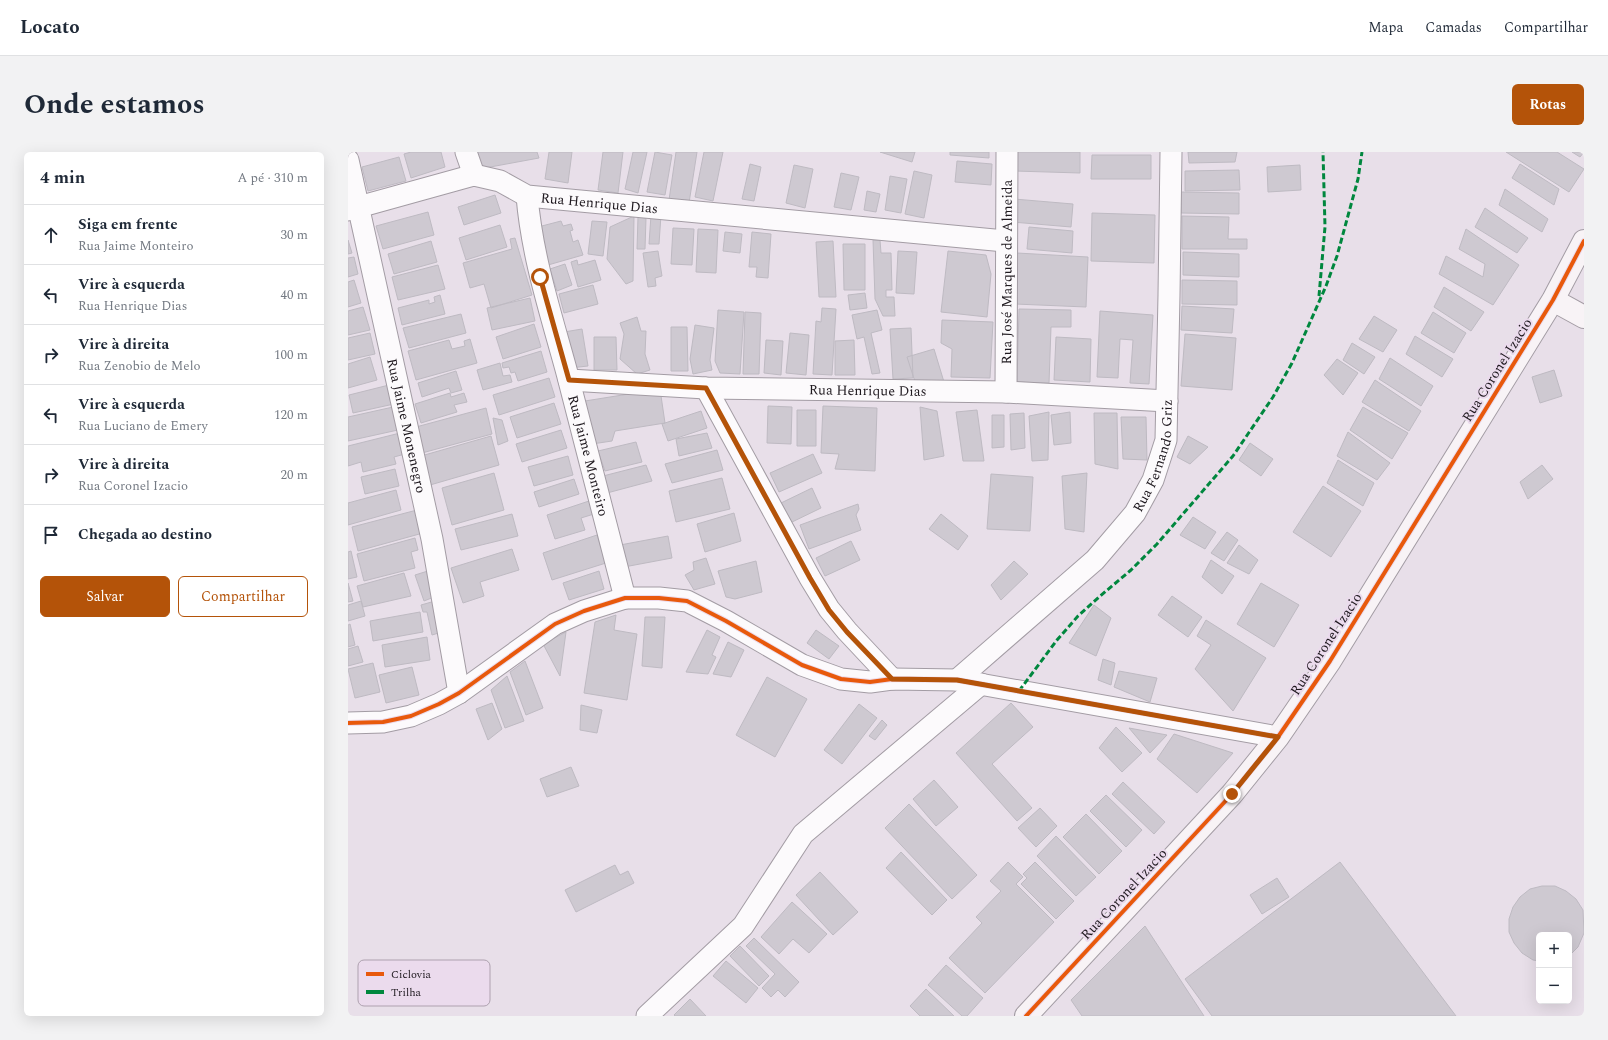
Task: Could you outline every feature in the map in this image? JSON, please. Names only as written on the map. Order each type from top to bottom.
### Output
[{"type":"street","points":[[466,152],[474,175]]},
{"type":"street","name":"Rua José Marques de Almeida","points":[[1006,392],[1007,152]]},
{"type":"street","name":"Rua Fernando Griz","points":[[957,680],[1095,560],[1135,513],[1153,480],[1166,440],[1170,152]]},
{"type":"street","name":"Rua Jaime Monenegro","points":[[348,160],[354,209],[432,539],[459,693]]},
{"type":"street","points":[[354,209],[474,175],[500,181],[527,196]]},
{"type":"street","name":"Rua Henrique Dias","points":[[527,196],[1006,241]]},
{"type":"street","name":"Rua Jaime Monteiro","points":[[527,196],[529,220],[540,277],[569,380],[626,598]]},
{"type":"street","name":"Rua Coronel Izacio","points":[[1026,1016],[1232,794],[1278,737],[1330,661],[1553,300],[1584,241]]},
{"type":"street","points":[[1553,300],[1584,317]]},
{"type":"street","name":"Rua Henrique Dias","points":[[569,380],[706,388],[1006,392],[1167,400]]},
{"type":"street","points":[[706,388],[829,610],[847,632],[892,679]]},
{"type":"street","points":[[348,723],[383,722],[411,716],[439,704],[459,693],[555,624],[584,611],[626,598],[659,598],[687,601],[726,621],[802,665],[841,679],[870,682],[892,679],[957,680],[1278,737]]},
{"type":"street","points":[[647,1016],[743,926],[803,834],[981,684]]},
{"type":"building","points":[[411,152],[441,152],[445,167],[411,178],[404,154]]},
{"type":"building","points":[[470,152],[537,152],[539,158],[474,170]]},
{"type":"building","points":[[549,152],[572,152],[568,183],[545,179]]},
{"type":"building","points":[[603,152],[623,152],[618,193],[598,190]]},
{"type":"building","points":[[633,152],[647,152],[638,193],[625,189]]},
{"type":"building","points":[[655,152],[672,155],[665,195],[647,192]]},
{"type":"building","points":[[676,152],[697,152],[689,203],[669,200]]},
{"type":"building","points":[[704,152],[723,152],[713,201],[695,197]]},
{"type":"building","points":[[880,152],[915,152],[912,162]]},
{"type":"building","points":[[950,152],[989,152],[989,158],[950,155]]},
{"type":"building","points":[[1015,152],[1080,152],[1080,173],[1014,171]]},
{"type":"building","points":[[1188,152],[1237,152],[1235,162],[1189,163]]},
{"type":"building","points":[[1506,152],[1557,152],[1584,169],[1569,192]]},
{"type":"building","points":[[1572,152],[1584,152],[1580,157]]},
{"type":"building","points":[[1092,155],[1151,155],[1151,179],[1091,179]]},
{"type":"building","points":[[399,157],[406,181],[368,191],[362,167]]},
{"type":"building","points":[[957,161],[992,164],[991,185],[955,182]]},
{"type":"building","points":[[750,164],[761,167],[754,201],[742,199]]},
{"type":"building","points":[[1520,164],[1559,189],[1554,205],[1512,178]]},
{"type":"building","points":[[794,165],[813,169],[805,208],[786,203]]},
{"type":"building","points":[[1300,165],[1301,190],[1268,192],[1267,167]]},
{"type":"building","points":[[1239,170],[1240,190],[1185,191],[1185,171]]},
{"type":"building","points":[[914,171],[932,175],[924,218],[905,214]]},
{"type":"building","points":[[841,173],[859,177],[851,210],[834,207]]},
{"type":"building","points":[[890,176],[907,179],[901,213],[885,210]]},
{"type":"building","points":[[1505,189],[1548,219],[1542,232],[1499,205]]},
{"type":"building","points":[[867,191],[880,194],[876,212],[864,210]]},
{"type":"building","points":[[1181,192],[1239,193],[1239,214],[1181,213]]},
{"type":"building","points":[[495,195],[501,213],[464,225],[458,207]]},
{"type":"building","points":[[1014,199],[1073,204],[1071,227],[1012,222]]},
{"type":"building","points":[[1485,208],[1528,238],[1517,253],[1475,227]]},
{"type":"building","points":[[428,212],[434,235],[383,249],[376,226]]},
{"type":"building","points":[[1092,213],[1155,215],[1154,263],[1091,261]]},
{"type":"building","points":[[651,215],[661,215],[659,244],[649,244]]},
{"type":"building","points":[[634,216],[633,281],[626,284],[607,259],[610,227]]},
{"type":"building","points":[[1182,216],[1229,217],[1228,239],[1247,239],[1247,249],[1182,249]]},
{"type":"building","points":[[638,217],[646,218],[645,249],[637,249]]},
{"type":"building","points":[[561,221],[563,226],[571,224],[573,230],[570,231],[573,242],[578,240],[583,255],[548,265],[538,227]]},
{"type":"building","points":[[592,221],[607,222],[603,256],[588,254]]},
{"type":"building","points":[[500,225],[507,247],[466,260],[459,238]]},
{"type":"building","points":[[1029,227],[1073,231],[1072,253],[1027,249]]},
{"type":"building","points":[[673,228],[694,229],[692,265],[671,264]]},
{"type":"building","points":[[698,229],[718,230],[716,273],[696,272]]},
{"type":"building","points":[[1466,229],[1519,265],[1493,305],[1439,274],[1446,256],[1483,277],[1485,264],[1459,249]]},
{"type":"building","points":[[725,232],[742,234],[740,253],[723,251]]},
{"type":"building","points":[[752,232],[771,234],[768,278],[756,277],[757,267],[749,267]]},
{"type":"building","points":[[515,238],[532,295],[491,308],[484,284],[470,288],[463,263],[512,249],[510,239]]},
{"type":"building","points":[[348,240],[352,253],[348,254]]},
{"type":"building","points":[[873,240],[880,240],[881,253],[891,253],[892,290],[886,290],[886,297],[894,297],[895,316],[883,316],[875,299]]},
{"type":"building","points":[[431,241],[437,262],[394,274],[388,254]]},
{"type":"building","points":[[833,241],[836,297],[819,297],[816,242]]},
{"type":"building","points":[[843,244],[865,244],[865,290],[844,290]]},
{"type":"building","points":[[658,251],[662,276],[655,278],[656,286],[648,287],[643,253]]},
{"type":"building","points":[[898,251],[917,252],[914,294],[896,293]]},
{"type":"building","points":[[948,251],[986,255],[991,274],[987,317],[941,312]]},
{"type":"building","points":[[1183,252],[1239,254],[1239,277],[1183,275]]},
{"type":"building","points":[[1017,253],[1088,257],[1086,307],[1015,304]]},
{"type":"building","points":[[354,257],[358,274],[348,277],[348,258]]},
{"type":"building","points":[[577,260],[578,265],[595,260],[601,280],[578,287],[571,262]]},
{"type":"building","points":[[565,264],[572,285],[557,291],[550,269]]},
{"type":"building","points":[[438,265],[445,289],[398,300],[392,277]]},
{"type":"building","points":[[354,280],[361,303],[348,307],[348,282]]},
{"type":"building","points":[[1182,280],[1237,281],[1237,305],[1182,304]]},
{"type":"building","points":[[593,285],[598,304],[564,313],[559,294]]},
{"type":"building","points":[[1444,287],[1484,312],[1471,331],[1434,307]]},
{"type":"building","points":[[865,293],[867,308],[850,310],[848,295]]},
{"type":"building","points":[[440,295],[445,314],[402,325],[398,308],[429,300],[429,304],[435,302],[434,297]]},
{"type":"building","points":[[530,298],[535,321],[492,330],[487,308]]},
{"type":"building","points":[[1182,306],[1234,309],[1232,333],[1181,330]]},
{"type":"building","points":[[363,307],[370,330],[348,335],[348,311]]},
{"type":"building","points":[[822,308],[836,309],[832,375],[813,374],[816,321],[821,322]]},
{"type":"building","points":[[1019,309],[1071,310],[1071,327],[1051,327],[1049,383],[1017,382]]},
{"type":"building","points":[[718,310],[744,312],[740,374],[720,373],[715,361]]},
{"type":"building","points":[[877,310],[882,330],[871,333],[880,373],[872,374],[864,337],[857,339],[852,315]]},
{"type":"building","points":[[1100,311],[1153,315],[1149,384],[1130,383],[1133,340],[1120,339],[1118,378],[1097,377]]},
{"type":"building","points":[[745,312],[761,313],[759,374],[743,374]]},
{"type":"building","points":[[1433,312],[1466,333],[1454,353],[1421,333]]},
{"type":"building","points":[[461,314],[466,333],[409,348],[403,328]]},
{"type":"building","points":[[1374,316],[1397,330],[1383,352],[1359,339]]},
{"type":"building","points":[[637,317],[641,331],[646,331],[645,354],[650,370],[637,374],[620,359],[624,334],[620,323]]},
{"type":"building","points":[[942,320],[993,322],[990,378],[951,377],[952,349],[941,343]]},
{"type":"building","points":[[534,324],[541,347],[503,359],[496,337]]},
{"type":"building","points":[[695,325],[714,328],[710,360],[712,370],[693,374],[690,359]]},
{"type":"building","points":[[671,327],[687,327],[688,371],[671,371]]},
{"type":"building","points":[[911,328],[913,378],[893,379],[890,329]]},
{"type":"building","points":[[582,329],[588,366],[570,368],[564,332]]},
{"type":"building","points":[[370,333],[375,354],[348,360],[348,338]]},
{"type":"building","points":[[790,333],[809,335],[806,375],[786,373]]},
{"type":"building","points":[[1185,334],[1236,338],[1232,390],[1181,386]]},
{"type":"building","points":[[1415,336],[1453,359],[1442,377],[1406,354]]},
{"type":"building","points":[[594,337],[616,337],[617,370],[594,370]]},
{"type":"building","points":[[1056,337],[1091,339],[1090,382],[1054,380]]},
{"type":"building","points":[[470,339],[477,363],[416,380],[408,351],[449,340],[452,349],[465,346],[464,341]]},
{"type":"building","points":[[766,340],[783,341],[781,375],[764,373]]},
{"type":"building","points":[[854,340],[855,375],[835,375],[835,341]]},
{"type":"building","points":[[1352,343],[1375,357],[1364,374],[1343,360]]},
{"type":"building","points":[[934,349],[944,382],[918,391],[907,357]]},
{"type":"building","points":[[541,351],[547,372],[518,381],[515,372],[511,373],[509,367],[503,368],[502,363]]},
{"type":"building","points":[[370,357],[377,380],[348,388],[348,364]]},
{"type":"building","points":[[1390,358],[1433,386],[1421,406],[1379,379]]},
{"type":"building","points":[[1337,359],[1358,373],[1343,395],[1324,375]]},
{"type":"building","points":[[500,363],[503,376],[510,375],[512,382],[483,390],[477,370]]},
{"type":"building","points":[[1554,370],[1562,396],[1540,403],[1532,377]]},
{"type":"building","points":[[456,371],[462,390],[451,393],[449,388],[422,397],[418,383]]},
{"type":"building","points":[[549,378],[555,397],[499,415],[493,395]]},
{"type":"building","points":[[1375,380],[1421,411],[1409,431],[1362,402]]},
{"type":"building","points":[[389,385],[394,404],[353,413],[349,395]]},
{"type":"building","points":[[660,389],[665,423],[615,431],[612,441],[592,444],[585,401]]},
{"type":"building","points":[[450,393],[451,397],[464,393],[467,402],[454,405],[457,412],[421,423],[415,404]]},
{"type":"building","points":[[554,403],[561,424],[517,438],[510,417]]},
{"type":"building","points":[[768,406],[792,407],[791,444],[767,443]]},
{"type":"building","points":[[823,406],[877,408],[875,471],[835,469],[839,454],[821,453]]},
{"type":"building","points":[[393,407],[398,430],[348,441],[348,417]]},
{"type":"building","points":[[920,407],[937,411],[944,456],[924,460]]},
{"type":"building","points":[[1363,407],[1408,433],[1392,459],[1350,430]]},
{"type":"building","points":[[486,408],[492,434],[422,453],[416,427]]},
{"type":"building","points":[[797,410],[816,410],[816,446],[797,446]]},
{"type":"building","points":[[977,410],[984,461],[963,461],[956,412]]},
{"type":"building","points":[[701,411],[707,428],[668,441],[662,424]]},
{"type":"building","points":[[1049,412],[1048,460],[1032,461],[1029,416]]},
{"type":"building","points":[[1070,412],[1071,443],[1054,445],[1051,415]]},
{"type":"building","points":[[1024,413],[1025,448],[1011,450],[1010,414]]},
{"type":"building","points":[[1094,413],[1117,413],[1118,469],[1095,464]]},
{"type":"building","points":[[992,415],[1004,415],[1004,447],[992,448]]},
{"type":"building","points":[[1121,417],[1146,417],[1147,460],[1123,459]]},
{"type":"building","points":[[493,418],[502,420],[508,441],[498,445]]},
{"type":"building","points":[[561,430],[567,448],[522,462],[516,444]]},
{"type":"building","points":[[1348,432],[1390,463],[1377,480],[1337,456]]},
{"type":"building","points":[[400,433],[405,454],[394,457],[396,464],[363,472],[361,462],[348,466],[348,446]]},
{"type":"building","points":[[707,433],[712,448],[679,456],[676,439]]},
{"type":"building","points":[[491,436],[499,465],[430,485],[421,456]]},
{"type":"building","points":[[1188,436],[1208,447],[1190,464],[1177,457]]},
{"type":"building","points":[[636,442],[642,462],[605,471],[598,451]]},
{"type":"building","points":[[1250,443],[1273,459],[1261,476],[1239,460]]},
{"type":"building","points":[[717,450],[723,470],[672,483],[665,464]]},
{"type":"building","points":[[813,454],[822,473],[779,492],[770,473]]},
{"type":"building","points":[[568,456],[573,475],[534,486],[528,467]]},
{"type":"building","points":[[1338,460],[1374,483],[1363,506],[1327,483]]},
{"type":"building","points":[[646,465],[652,481],[607,493],[603,476]]},
{"type":"building","points":[[1542,465],[1553,479],[1528,499],[1520,482]]},
{"type":"building","points":[[395,469],[399,486],[365,494],[361,477]]},
{"type":"building","points":[[494,473],[504,510],[452,525],[442,488]]},
{"type":"building","points":[[1087,473],[1084,532],[1065,529],[1062,476]]},
{"type":"building","points":[[991,474],[1033,477],[1030,531],[987,529]]},
{"type":"building","points":[[722,478],[730,509],[676,522],[669,491]]},
{"type":"building","points":[[574,479],[579,494],[539,507],[534,492]]},
{"type":"building","points":[[1323,486],[1361,511],[1331,557],[1293,532]]},
{"type":"building","points":[[812,488],[821,508],[790,523],[781,503]]},
{"type":"building","points":[[396,490],[401,510],[348,525],[348,503]]},
{"type":"building","points":[[589,501],[594,514],[581,518],[585,530],[555,539],[547,515]]},
{"type":"building","points":[[858,504],[859,509],[856,515],[861,530],[809,549],[800,525]]},
{"type":"building","points":[[417,510],[423,533],[358,551],[352,527]]},
{"type":"building","points":[[734,513],[741,541],[705,552],[697,524]]},
{"type":"building","points":[[512,514],[518,536],[461,550],[455,529]]},
{"type":"building","points":[[941,514],[968,536],[958,550],[929,529]]},
{"type":"building","points":[[1193,517],[1216,532],[1205,549],[1180,535]]},
{"type":"building","points":[[1227,532],[1238,540],[1224,561],[1211,553]]},
{"type":"building","points":[[597,535],[606,563],[552,580],[543,553]]},
{"type":"building","points":[[668,536],[672,558],[624,567],[620,545]]},
{"type":"building","points":[[415,538],[418,550],[411,552],[415,568],[364,581],[357,554]]},
{"type":"building","points":[[851,541],[860,560],[825,576],[816,558]]},
{"type":"building","points":[[1239,545],[1258,560],[1249,574],[1227,563]]},
{"type":"building","points":[[512,549],[519,570],[480,582],[484,596],[463,603],[451,568]]},
{"type":"building","points":[[351,551],[357,577],[348,579],[348,552]]},
{"type":"building","points":[[706,558],[715,584],[694,590],[685,575],[694,570],[693,562]]},
{"type":"building","points":[[1211,560],[1234,576],[1222,594],[1202,577]]},
{"type":"building","points":[[756,561],[762,592],[735,599],[726,597],[718,571]]},
{"type":"building","points":[[1014,561],[1028,574],[1001,600],[991,585]]},
{"type":"building","points":[[431,570],[439,595],[424,601],[415,575]]},
{"type":"building","points":[[599,571],[604,589],[569,600],[563,583]]},
{"type":"building","points":[[404,573],[411,596],[363,607],[357,586]]},
{"type":"building","points":[[348,583],[353,601],[348,602]]},
{"type":"building","points":[[1261,583],[1299,605],[1274,647],[1237,624]]},
{"type":"building","points":[[1172,596],[1202,617],[1188,637],[1158,615]]},
{"type":"building","points":[[361,601],[365,616],[348,621],[348,605]]},
{"type":"building","points":[[435,601],[442,632],[432,635],[427,612],[423,612],[421,605]]},
{"type":"building","points":[[1094,605],[1111,618],[1096,656],[1069,643]]},
{"type":"building","points":[[420,612],[423,632],[373,641],[370,621]]},
{"type":"building","points":[[616,615],[614,630],[637,634],[627,700],[584,693],[595,622]]},
{"type":"building","points":[[645,617],[665,617],[662,668],[642,666]]},
{"type":"building","points":[[1206,620],[1266,658],[1233,711],[1195,669],[1211,645],[1197,636]]},
{"type":"building","points":[[350,624],[355,645],[348,647],[348,625]]},
{"type":"building","points":[[707,630],[720,637],[712,655],[716,657],[708,674],[686,672]]},
{"type":"building","points":[[816,630],[839,646],[829,659],[807,643]]},
{"type":"building","points":[[566,632],[560,676],[543,644]]},
{"type":"building","points":[[427,637],[430,660],[385,667],[382,645]]},
{"type":"building","points":[[728,642],[744,650],[731,677],[713,674]]},
{"type":"building","points":[[358,646],[363,662],[348,666],[348,649]]},
{"type":"building","points":[[1103,659],[1115,663],[1111,685],[1098,680]]},
{"type":"building","points":[[525,661],[543,708],[526,715],[510,672]]},
{"type":"building","points":[[373,663],[380,692],[355,698],[348,669]]},
{"type":"building","points":[[412,667],[419,695],[386,703],[379,675]]},
{"type":"building","points":[[1119,671],[1157,678],[1150,702],[1114,687]]},
{"type":"building","points":[[507,676],[524,721],[505,728],[491,690]]},
{"type":"building","points":[[767,677],[807,699],[775,757],[736,735]]},
{"type":"building","points":[[492,703],[502,729],[488,740],[476,709]]},
{"type":"building","points":[[1011,703],[1033,727],[992,764],[1032,808],[1017,821],[956,753]]},
{"type":"building","points":[[859,704],[877,718],[842,764],[824,750]]},
{"type":"building","points":[[581,705],[602,710],[597,733],[580,730]]},
{"type":"building","points":[[882,720],[887,725],[875,740],[869,736]]},
{"type":"building","points":[[1116,727],[1142,753],[1122,772],[1099,748]]},
{"type":"building","points":[[1129,728],[1167,735],[1150,753]]},
{"type":"building","points":[[1174,734],[1233,753],[1197,793],[1157,759]]},
{"type":"building","points":[[571,767],[579,786],[547,797],[540,779]]},
{"type":"building","points":[[934,780],[958,807],[936,826],[913,799]]},
{"type":"building","points":[[1123,782],[1165,822],[1154,834],[1112,794]]},
{"type":"building","points":[[1106,795],[1142,830],[1126,847],[1090,811]]},
{"type":"building","points":[[909,804],[977,875],[952,899],[885,828]]},
{"type":"building","points":[[1040,808],[1057,826],[1036,847],[1018,828]]},
{"type":"building","points":[[1086,814],[1122,851],[1099,874],[1063,837]]},
{"type":"building","points":[[1056,836],[1096,877],[1076,896],[1037,856]]},
{"type":"building","points":[[901,852],[947,900],[932,915],[886,868]]},
{"type":"building","points":[[1008,862],[1023,877],[1016,884],[1054,922],[985,993],[949,958],[982,923],[976,917],[1001,891],[990,881]]},
{"type":"building","points":[[1035,862],[1074,901],[1056,919],[1021,884],[1027,878],[1023,874]]},
{"type":"building","points":[[1340,862],[1456,1016],[1212,1016],[1185,979]]},
{"type":"building","points":[[615,865],[620,875],[628,871],[634,883],[576,912],[565,890]]},
{"type":"building","points":[[820,872],[858,912],[833,935],[796,895]]},
{"type":"building","points":[[1277,878],[1289,897],[1262,914],[1250,895]]},
{"type":"building","points":[[1542,886],[1555,886],[1566,891],[1576,899],[1583,910],[1584,933],[1578,947],[1572,953],[1572,932],[1536,932],[1536,960],[1522,953],[1514,943],[1509,932],[1509,919],[1513,907],[1520,897],[1530,889]]},
{"type":"building","points":[[792,902],[827,934],[809,953],[793,939],[779,954],[761,937]]},
{"type":"building","points":[[1145,926],[1204,1016],[1082,1016],[1071,1000]]},
{"type":"building","points":[[754,938],[799,982],[785,997],[778,990],[771,997],[762,988],[775,974],[746,946]]},
{"type":"building","points":[[740,946],[769,976],[759,986],[730,956]]},
{"type":"building","points":[[726,961],[758,988],[746,1003],[713,976]]},
{"type":"building","points":[[946,965],[983,998],[967,1016],[962,1016],[928,985]]},
{"type":"building","points":[[926,989],[954,1016],[920,1016],[910,1006]]},
{"type":"building","points":[[690,999],[706,1016],[674,1015]]},
{"type":"marked path","points":[[1319,296],[1325,227],[1323,152]]},
{"type":"marked path","points":[[1019,691],[1057,640],[1078,616],[1131,570],[1157,544],[1233,456],[1273,397],[1292,363],[1326,286],[1337,256],[1358,179],[1362,152]]},
{"type":"cycle path","points":[[1026,1016],[1232,794],[1278,737],[1330,661],[1553,300],[1584,241]]},
{"type":"cycle path","points":[[348,723],[383,722],[411,716],[439,704],[459,693],[555,624],[584,611],[625,598],[659,598],[687,601],[726,621],[802,665],[841,679],[870,682],[892,679],[957,680],[1278,737]]},
{"type":"route","points":[[540,277],[569,380],[706,388],[829,610],[847,632],[892,679],[957,680],[991,685],[1278,737],[1232,794]]}]
